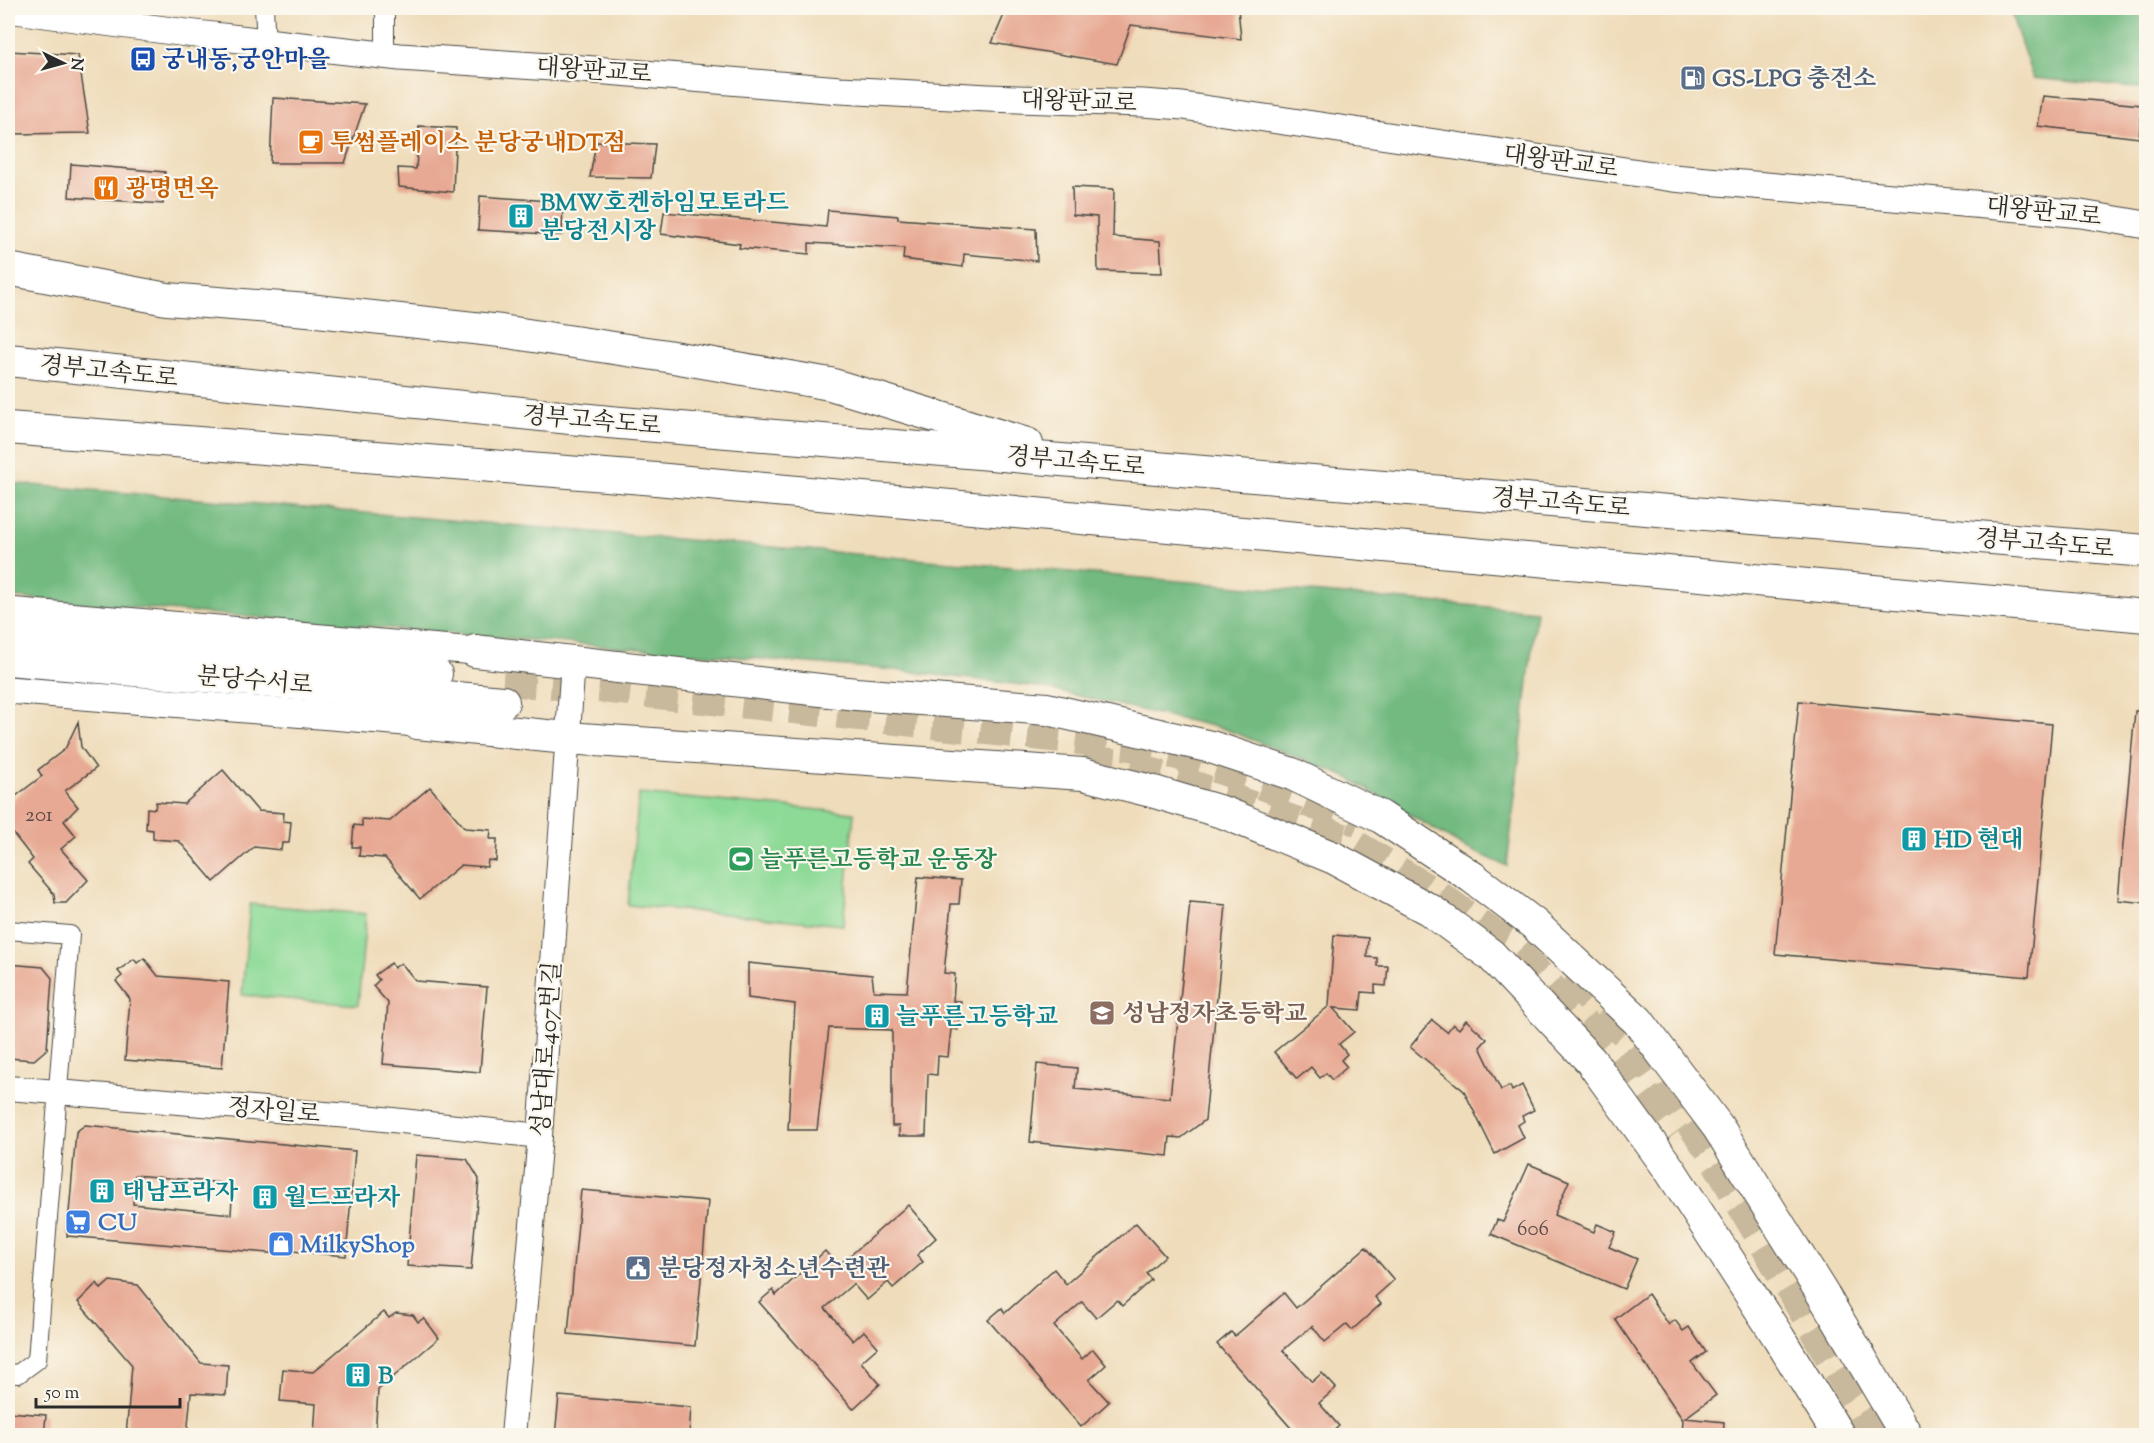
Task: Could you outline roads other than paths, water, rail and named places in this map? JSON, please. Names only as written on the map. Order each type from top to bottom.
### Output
[{"type":"highway","points":[[8,269],[167,299],[308,310],[501,332],[667,356],[819,382],[1088,462]]},
{"type":"highway","name":"경부고속도로","points":[[8,360],[609,422],[2146,551]]},
{"type":"highway","points":[[8,428],[656,479],[2146,616]]},
{"type":"highway","name":"분당수서로","points":[[8,634],[503,691],[8,659]]},
{"type":"highway","points":[[475,651],[856,694],[1047,709],[1211,747],[1292,774],[1381,817],[1472,877],[1534,924],[1638,1021],[1719,1127],[1907,1436]]},
{"type":"highway","points":[[417,723],[567,738],[1083,774],[1151,790],[1225,813],[1334,858],[1430,910],[1491,955],[1591,1061],[1670,1170],[1779,1338],[1839,1436]]},
{"type":"main road","name":"대왕판교로","points":[[8,9],[266,43],[385,56],[852,90],[1183,106],[1673,178],[2031,209],[2081,214],[2146,225]]},
{"type":"main road","points":[[8,611],[475,651]]},
{"type":"main road","points":[[8,690],[417,723]]},
{"type":"street","points":[[264,8],[266,43]]},
{"type":"street","points":[[385,8],[385,56]]},
{"type":"street","name":"성남대로407번길","points":[[513,1436],[540,1136],[573,661]]},
{"type":"street","points":[[8,930],[70,935],[37,1360],[18,1374],[8,1373]]},
{"type":"street","name":"정자일로","points":[[8,1088],[374,1118],[540,1136]]},
{"type":"tunnel","points":[[503,680],[601,687],[1125,744],[1178,754],[1359,821]]},
{"type":"tunnel","points":[[1083,761],[1121,765],[1178,781],[1346,840],[1442,899],[1513,949],[1612,1053],[1674,1135]]},
{"type":"tunnel","points":[[1568,976],[1629,1036],[1710,1149],[1877,1436]]},
{"type":"place","name":"궁내동,궁안마을","points":[[143,59]]},
{"type":"place","name":"GS-LPG 충전소","points":[[1693,78]]},
{"type":"place","name":"투썸플레이스 분당궁내DT점","points":[[311,142]]},
{"type":"place","name":"광명면옥","points":[[106,188]]},
{"type":"place","name":"BMW호켄하임모토라드 분당전시장","points":[[521,216]]},
{"type":"place","name":"HD 현대","points":[[1914,839]]},
{"type":"place","name":"늘푸른고등학교 운동장","points":[[741,859]]},
{"type":"place","name":"성남정자초등학교","points":[[1102,1013]]},
{"type":"place","name":"늘푸른고등학교","points":[[877,1016]]},
{"type":"place","name":"태남프라자","points":[[102,1191]]},
{"type":"place","name":"월드프라자","points":[[265,1197]]},
{"type":"place","name":"CU","points":[[78,1222]]},
{"type":"place","name":"MilkyShop","points":[[281,1244]]},
{"type":"place","name":"분당정자청소년수련관","points":[[638,1268]]},
{"type":"place","name":"B","points":[[358,1375]]}]
